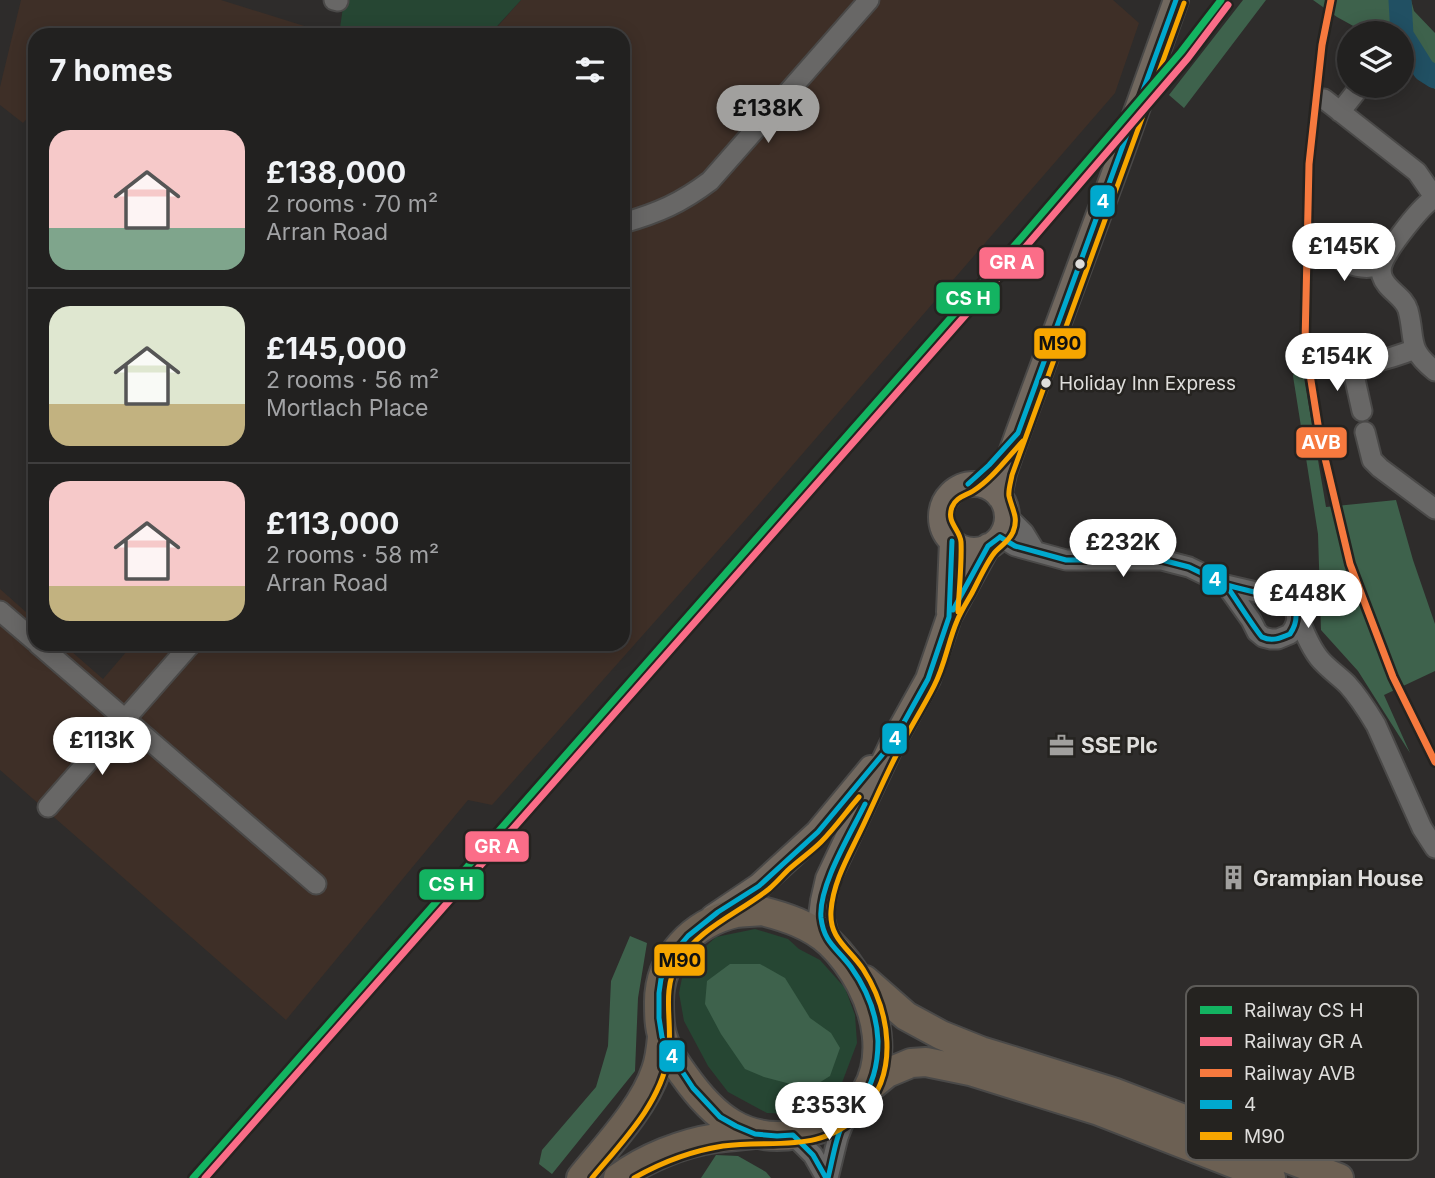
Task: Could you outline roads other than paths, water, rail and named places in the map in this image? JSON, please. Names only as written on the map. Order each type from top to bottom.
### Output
[{"type":"highway","points":[[581,1178],[649,1088],[660,1056],[662,1037],[659,993],[671,956],[688,936],[701,926],[739,913],[762,911],[784,916],[827,940],[850,966],[906,1016],[941,1035],[1186,1120]]},
{"type":"highway","points":[[850,966],[866,992],[877,1029],[876,1065],[871,1086]]},
{"type":"highway","points":[[662,1037],[693,1088],[710,1107],[720,1117],[755,1134]]},
{"type":"highway","points":[[618,1178],[670,1150],[713,1138],[755,1134],[793,1135],[831,1125],[847,1114],[871,1086],[887,1073],[911,1063],[926,1062],[970,1071],[1099,1111],[1186,1145]]},
{"type":"highway","points":[[1226,1160],[1272,1178]]},
{"type":"highway","points":[[1291,1160],[1339,1178]]},
{"type":"main road","points":[[827,940],[821,916],[828,879],[893,742],[928,679],[949,617],[998,524],[1004,473],[1017,433],[1176,0]]},
{"type":"main road","points":[[998,524],[979,549],[969,549],[952,541],[943,527],[942,509],[950,494],[968,484],[989,465],[1017,433]]},
{"type":"main road","points":[[968,484],[985,486],[998,524]]},
{"type":"main road","points":[[949,617],[952,541]]},
{"type":"main road","points":[[701,926],[759,886],[818,832],[893,742]]},
{"type":"street","points":[[630,220],[676,204],[710,181],[869,0]]},
{"type":"street","points":[[1340,112],[1350,98]]},
{"type":"street","points":[[1324,99],[1416,172],[1435,198],[1417,214],[1382,265],[1382,276],[1407,305],[1415,349],[1421,359],[1435,371]]},
{"type":"street","points":[[1319,243],[1339,260],[1352,265],[1371,269],[1382,265]]},
{"type":"street","points":[[1327,367],[1352,366],[1391,359],[1415,349]]},
{"type":"street","points":[[1352,366],[1362,411]]},
{"type":"street","points":[[1365,432],[1372,460],[1435,509]]},
{"type":"street","points":[[998,524],[1024,533],[1035,551],[1045,555],[1066,559],[1162,560],[1189,567],[1226,584],[1269,595]]},
{"type":"street","points":[[1226,584],[1263,637],[1278,639],[1290,634],[1297,620],[1297,613]]},
{"type":"street","points":[[1251,620],[1255,604],[1269,595],[1284,596],[1295,607],[1320,659],[1368,710],[1422,828],[1435,848]]},
{"type":"street","points":[[0,611],[28,636]]},
{"type":"street","points":[[1278,639],[1320,659]]},
{"type":"street","points":[[45,651],[316,884]]},
{"type":"street","points":[[48,807],[185,651]]},
{"type":"street","points":[[827,1178],[847,1114]]},
{"type":"street","points":[[793,1135],[813,1155],[827,1178]]},
{"type":"waterway","points":[[1400,0],[1402,35],[1424,70],[1435,77]]},
{"type":"rail line","name":"AVB","points":[[1331,0],[1322,45],[1309,164],[1305,343],[1320,437],[1350,564],[1393,677],[1435,762]]},
{"type":"place","name":"Holiday Inn Express","points":[[1046,383]]},
{"type":"place","name":"SSE Plc","points":[[1061,745]]},
{"type":"place","name":"Grampian House","points":[[1233,878]]}]
